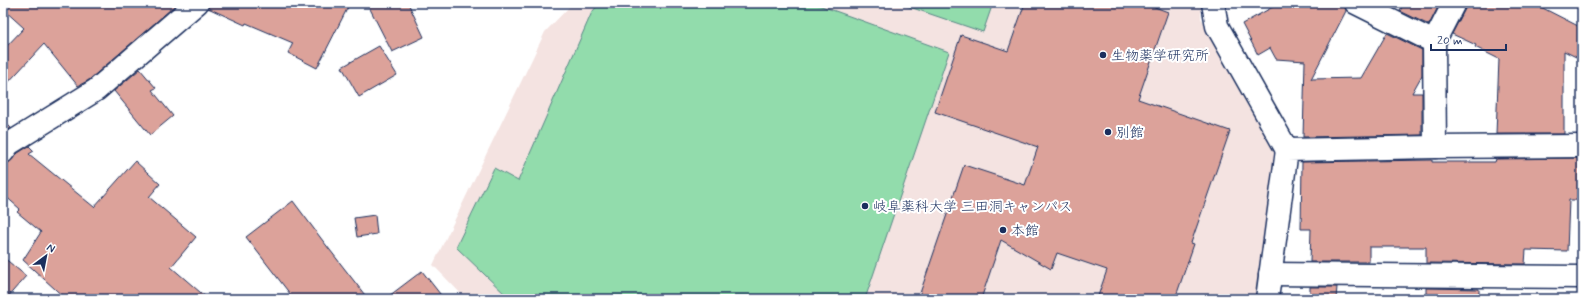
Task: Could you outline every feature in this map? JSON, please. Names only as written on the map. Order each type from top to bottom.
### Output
[{"type":"street","points":[[3,152],[9,144],[96,90],[197,3]]},
{"type":"street","points":[[1213,3],[1217,26],[1287,150],[1267,299]]},
{"type":"street","points":[[1356,3],[1434,42]]},
{"type":"street","points":[[1435,147],[1434,42],[1454,3]]},
{"type":"street","points":[[1287,150],[1582,146]]},
{"type":"street","points":[[1270,274],[1582,277]]},
{"type":"shaded area","name":"岐阜薬科大学 三田洞キャンパス","points":[[573,3],[1201,3],[1201,18],[1277,148],[1256,299],[466,299],[433,265],[545,32]]},
{"type":"green space","points":[[600,3],[813,3],[949,52],[865,299],[510,299],[456,247],[494,168],[518,181],[592,12]]},
{"type":"green space","points":[[898,3],[993,3],[983,32]]},
{"type":"building","points":[[3,3],[178,3],[89,80],[78,86],[44,44],[3,88],[3,50],[24,28],[3,9]]},
{"type":"building","points":[[209,3],[350,3],[317,68],[288,53],[293,43],[246,23],[245,25],[208,8]]},
{"type":"building","points":[[367,3],[408,3],[424,37],[392,52]]},
{"type":"building","points":[[1025,3],[1144,3],[1168,12],[1138,99],[1230,131],[1191,243],[1194,244],[1175,299],[1097,299],[1107,270],[1057,253],[1051,269],[1001,240],[981,299],[918,299],[964,165],[1025,185],[1038,147],[935,112],[961,35],[1008,51]]},
{"type":"building","points":[[1280,3],[1344,3],[1346,11],[1311,79],[1361,78],[1387,33],[1422,50],[1422,75],[1412,93],[1422,93],[1422,135],[1303,137],[1305,61],[1276,59],[1270,48],[1258,55],[1242,24]]},
{"type":"building","points":[[1404,3],[1440,3],[1429,25],[1400,11]]},
{"type":"building","points":[[1466,3],[1533,3],[1582,28],[1582,60],[1564,51],[1564,134],[1496,134],[1499,59],[1475,47],[1476,45],[1452,34],[1465,9]]},
{"type":"building","points":[[379,46],[397,75],[359,97],[342,67]]},
{"type":"building","points":[[140,69],[156,88],[152,90],[173,116],[150,135],[114,91]]},
{"type":"building","points":[[3,120],[11,128],[3,133]]},
{"type":"building","points":[[29,146],[34,151],[29,154],[94,207],[135,161],[160,184],[149,197],[196,237],[171,267],[208,299],[66,299],[23,260],[41,232],[17,212],[20,209],[3,194],[3,164],[8,163],[18,153]]},
{"type":"building","points":[[1582,158],[1582,200],[1569,200],[1567,251],[1526,250],[1525,264],[1426,263],[1426,247],[1369,247],[1369,262],[1310,262],[1311,229],[1301,229],[1302,162],[1432,160],[1432,162],[1495,162],[1496,159]]},
{"type":"building","points":[[293,201],[368,299],[294,299],[246,237]]},
{"type":"building","points":[[375,215],[377,234],[357,237],[354,218]]},
{"type":"building","points":[[3,257],[26,276],[6,299],[3,299]]},
{"type":"building","points":[[422,271],[444,299],[385,299]]},
{"type":"building","points":[[1310,287],[1337,287],[1336,299],[1310,299]]},
{"type":"building","points":[[1426,288],[1479,289],[1479,299],[1426,299]]},
{"type":"place","name":"生物薬学研究所","points":[[1103,55]]},
{"type":"place","name":"別館","points":[[1108,132]]},
{"type":"place","name":"岐阜薬科大学 三田洞キャンパス","points":[[865,206]]},
{"type":"place","name":"本館","points":[[1003,230]]}]
